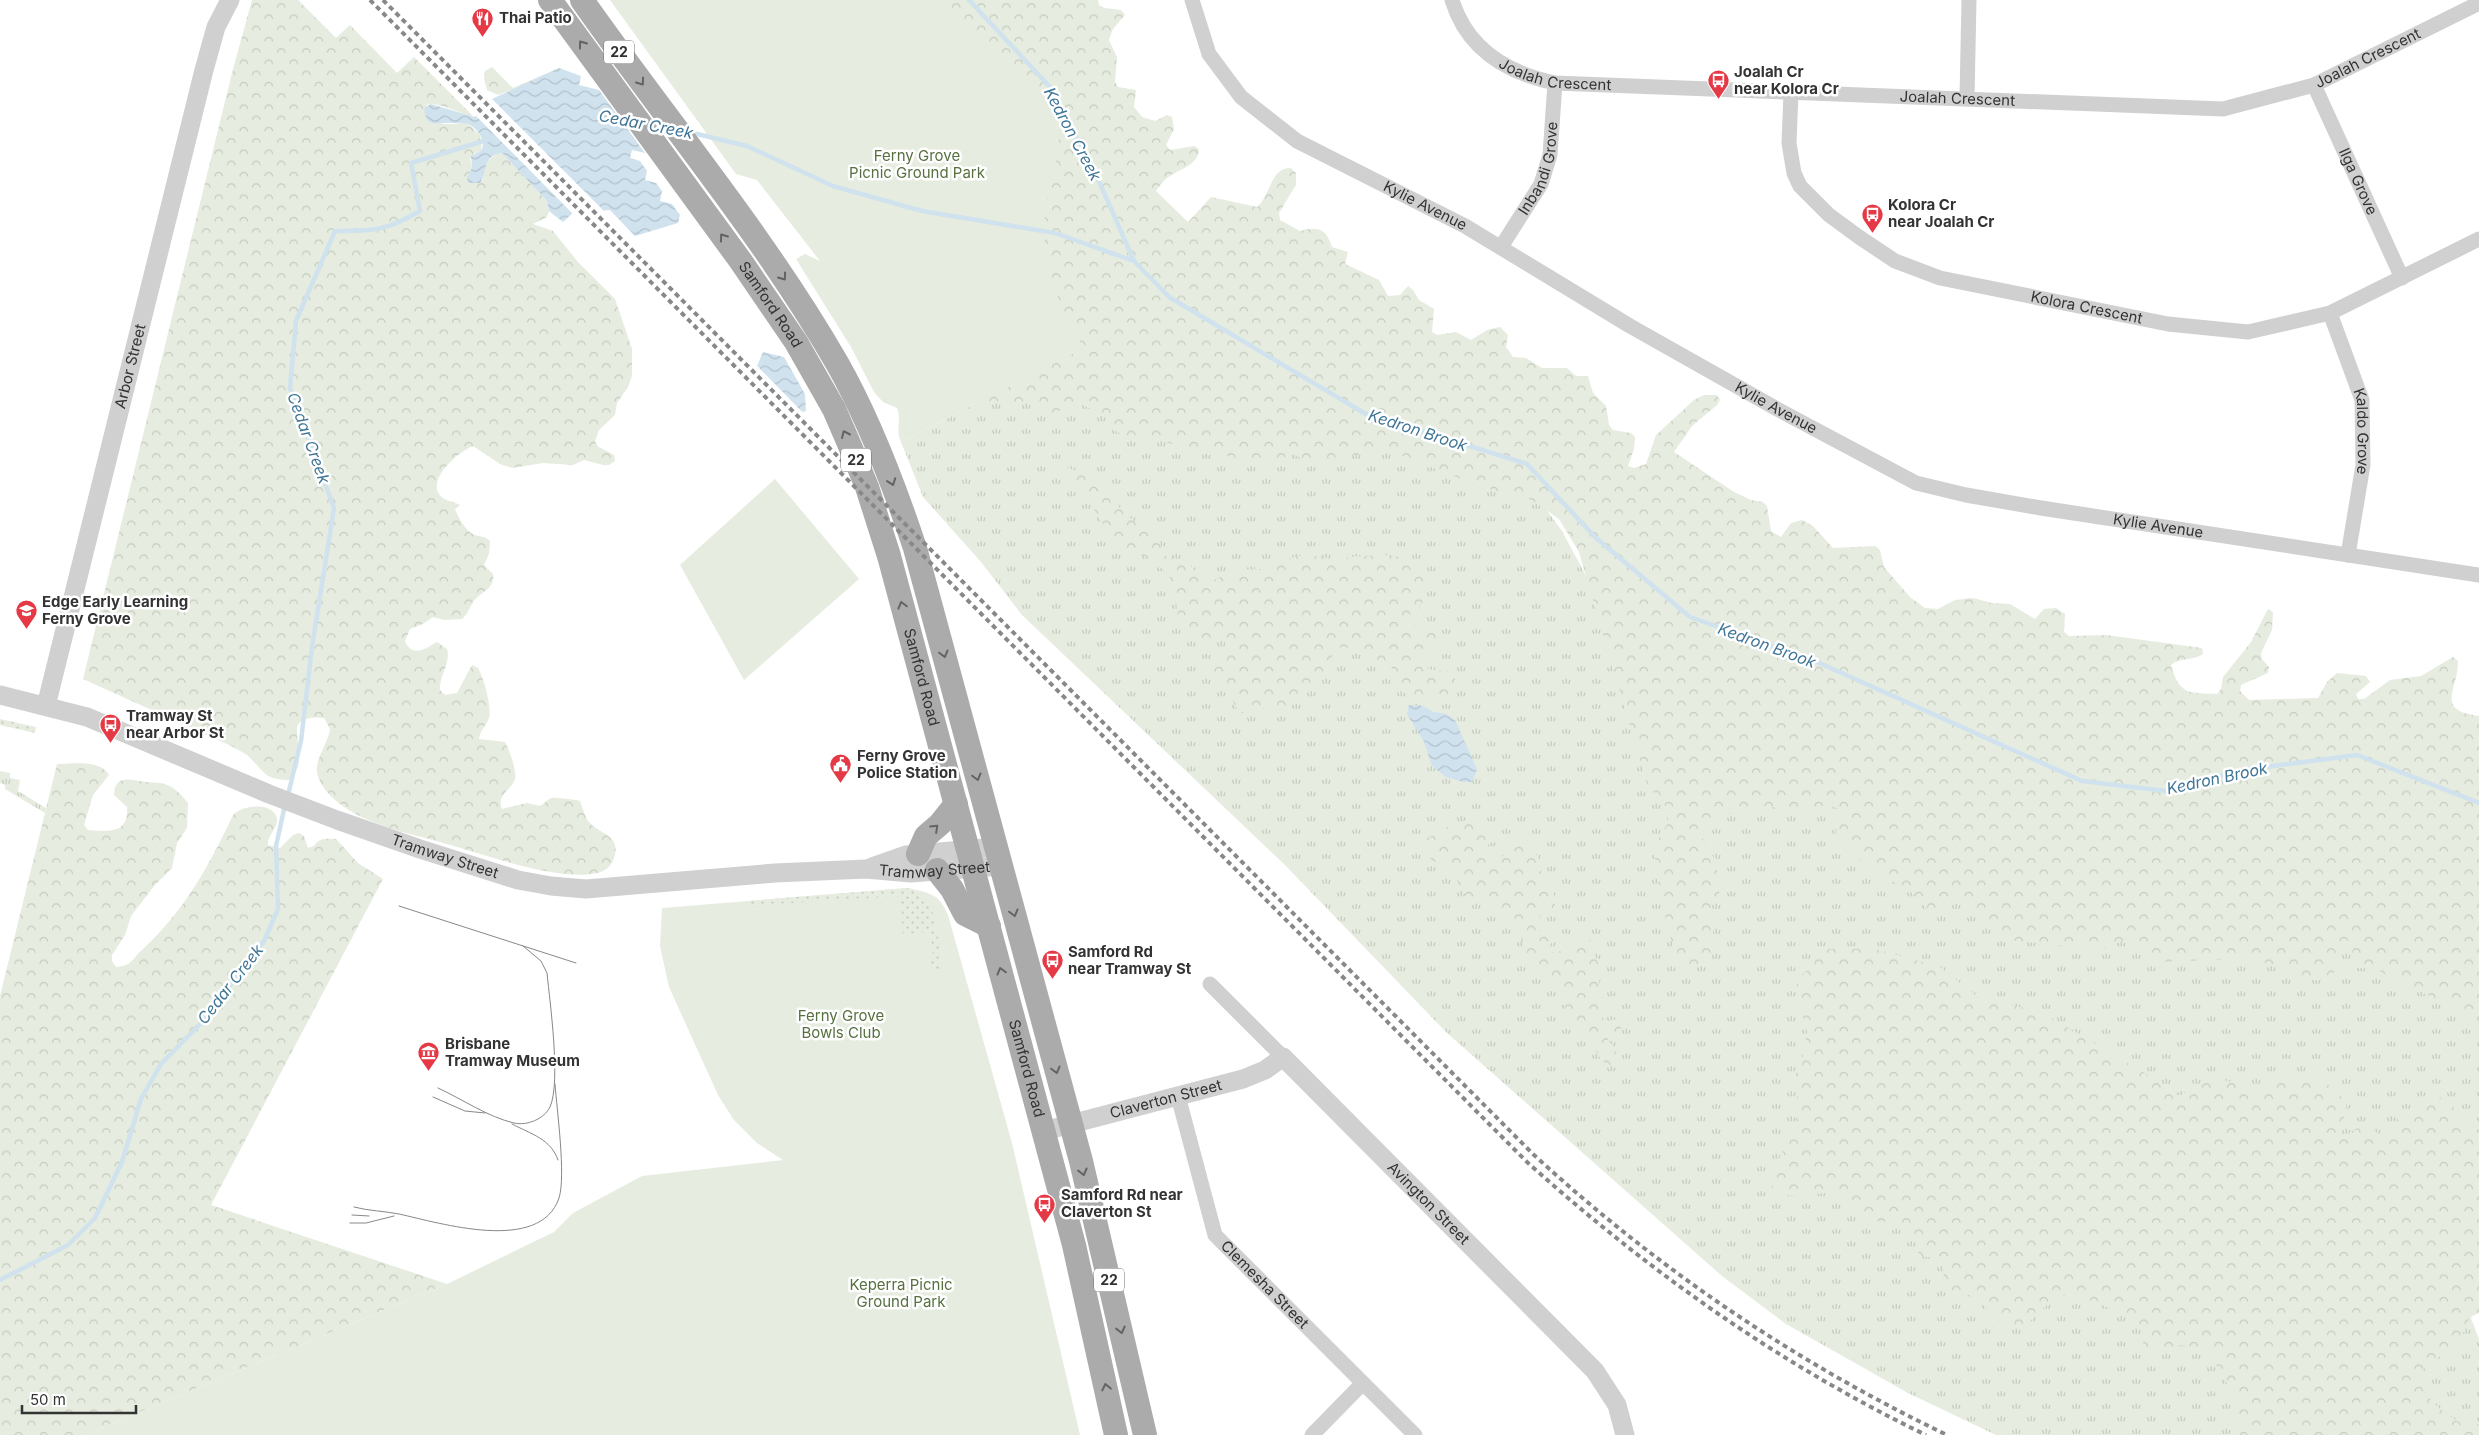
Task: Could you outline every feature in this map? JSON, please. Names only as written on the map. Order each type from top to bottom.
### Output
[{"type":"main road","name":"Samford Road","points":[[550,0],[792,335],[834,409],[867,487],[889,556],[1074,1245],[1116,1435]]},
{"type":"main road","name":"Samford Road","points":[[582,0],[798,298],[838,364],[873,436],[915,548],[1071,1125],[1145,1435]]},
{"type":"main road","points":[[918,854],[926,836],[940,824],[956,804]]},
{"type":"main road","points":[[937,870],[952,889],[966,914],[988,926]]},
{"type":"street","name":"Arbor Street","points":[[216,0],[216,27]]},
{"type":"street","name":"Arbor Street","points":[[46,706],[172,192],[216,27],[230,0]]},
{"type":"street","name":"Kylie Avenue","points":[[1192,0],[1209,54],[1241,96],[1297,141],[1466,226],[1630,326],[1777,409],[1916,483],[1966,495],[2032,506],[2479,576]]},
{"type":"street","name":"Joalah Crescent","points":[[1452,0],[1467,34],[1482,49],[1516,72],[1555,83],[1966,98],[2223,110],[2314,85],[2479,3]]},
{"type":"street","points":[[1966,98],[1969,0]]},
{"type":"street","name":"Inbandi Grove","points":[[1501,247],[1541,184],[1550,155],[1555,83]]},
{"type":"street","name":"Ilga Grove","points":[[2314,85],[2402,278]]},
{"type":"street","name":"Kolora Crescent","points":[[1791,93],[1789,143],[1794,173],[1800,186],[1829,215],[1895,261],[1917,271],[1940,278],[2168,324],[2248,332],[2330,313],[2479,239]]},
{"type":"street","name":"Kaldo Grove","points":[[2330,313],[2362,400],[2363,465],[2348,555]]},
{"type":"street","name":"Tramway Street","points":[[0,695],[87,717],[269,794],[337,820],[509,877],[551,886],[586,888],[694,878],[866,868],[911,873],[937,870],[971,859]]},
{"type":"street","name":"Tramway Street","points":[[866,868],[906,855],[918,854],[971,859],[999,857]]},
{"type":"street","name":"Avington Street","points":[[1210,984],[1595,1371],[1617,1405],[1625,1435]]},
{"type":"street","name":"Claverton Street","points":[[1044,1131],[1254,1075],[1283,1057]]},
{"type":"street","name":"Clemesha Street","points":[[1178,1096],[1216,1235],[1362,1384],[1415,1435]]},
{"type":"street","points":[[1312,1435],[1362,1384]]},
{"type":"green space","points":[[252,0],[298,0],[336,38],[350,25],[397,73],[414,57],[474,117],[444,106],[426,105],[442,124],[469,124],[480,135],[482,150],[474,154],[470,159],[472,168],[467,177],[483,181],[487,163],[493,156],[502,153],[547,201],[549,211],[547,217],[533,224],[553,231],[578,262],[615,299],[632,349],[632,376],[628,387],[617,403],[615,415],[599,430],[595,441],[597,446],[614,455],[615,461],[609,465],[584,460],[573,465],[543,463],[512,468],[500,464],[473,446],[454,459],[441,473],[438,480],[439,494],[443,498],[460,505],[455,509],[468,531],[485,537],[490,541],[489,554],[484,565],[493,574],[492,584],[476,598],[462,619],[444,620],[433,617],[423,624],[410,629],[405,641],[415,651],[419,651],[437,642],[447,649],[448,654],[440,685],[440,690],[445,695],[457,693],[472,665],[478,668],[487,693],[490,713],[479,739],[505,742],[515,771],[513,783],[502,796],[502,809],[527,803],[540,806],[553,798],[580,801],[590,823],[610,837],[615,845],[616,851],[613,862],[608,868],[598,873],[575,875],[538,870],[399,831],[354,813],[344,807],[325,790],[317,773],[318,760],[330,729],[324,718],[306,719],[299,723],[297,726],[299,762],[297,768],[289,780],[280,780],[269,776],[247,755],[234,747],[83,679],[232,73]]},
{"type":"green space","name":"Ferny Grove Picnic Ground Park","points":[[610,0],[930,0],[983,42],[1053,108],[1057,120],[1059,145],[1046,208],[1044,226],[1045,245],[1052,281],[1058,299],[1084,348],[901,442],[899,438],[897,408],[883,402],[874,392],[851,347],[796,259],[805,254],[820,261],[757,180],[736,174]]},
{"type":"green space","points":[[870,0],[1098,0],[1099,5],[1104,8],[1121,10],[1125,15],[1113,29],[1109,40],[1117,57],[1115,82],[1118,87],[1136,90],[1134,107],[1142,117],[1155,121],[1167,115],[1172,117],[1174,129],[1166,145],[1170,150],[1194,146],[1199,149],[1198,155],[1192,163],[1167,178],[1156,191],[1188,222],[1211,197],[1257,207],[1262,202],[1279,172],[1291,168],[1296,173],[1296,185],[1279,213],[1280,220],[1300,231],[1316,229],[1324,232],[1332,247],[1348,252],[1345,264],[1379,280],[1388,296],[1400,295],[1408,286],[1419,300],[1434,309],[1432,332],[1437,335],[1456,332],[1471,340],[1487,330],[1500,327],[1508,335],[1506,347],[1513,357],[1526,358],[1542,368],[1567,368],[1576,376],[1588,376],[1593,393],[1606,406],[1609,425],[1613,430],[1631,433],[1635,437],[1634,449],[1628,466],[1634,468],[1646,464],[1656,435],[1694,400],[1704,395],[1717,395],[1720,400],[1717,405],[1692,426],[1674,452],[1734,492],[1751,500],[1763,502],[1767,506],[1771,531],[1781,537],[1791,523],[1802,520],[1813,526],[1833,548],[1875,546],[1880,550],[1884,567],[1910,597],[1925,608],[1938,609],[1955,600],[1973,598],[1992,603],[2010,604],[2035,619],[2044,609],[2056,608],[2065,614],[2064,632],[2069,636],[2106,635],[2202,648],[2203,654],[2195,658],[2178,661],[2171,665],[2174,675],[2186,690],[2217,694],[2221,689],[2223,677],[2251,642],[2268,609],[2273,612],[2272,630],[2261,653],[2262,659],[2269,667],[2268,673],[2241,685],[2240,691],[2249,700],[2318,698],[2327,682],[2337,673],[2366,676],[2370,682],[2356,694],[2358,699],[2364,699],[2390,680],[2421,676],[2453,657],[2458,661],[2452,703],[2456,709],[2479,716],[2479,1021],[2466,1012],[2396,981],[2378,970],[2353,967],[2350,961],[2353,949],[2346,939],[2341,942],[2340,961],[2337,968],[2328,978],[2320,980],[2298,977],[2277,965],[2246,959],[2154,962],[2122,941],[2104,949],[2091,949],[2010,940],[1988,925],[1977,908],[1965,899],[1953,895],[1940,908],[1927,909],[1910,891],[1862,865],[1856,853],[1836,839],[1837,808],[1831,806],[1820,806],[1794,816],[1768,805],[1753,810],[1706,819],[1701,836],[1717,863],[1717,874],[1725,883],[1712,904],[1714,952],[1700,964],[1687,967],[1680,960],[1669,933],[1655,858],[1654,846],[1668,823],[1668,809],[1647,784],[1579,552],[1559,519],[1532,500],[1482,487],[1394,453],[1381,452],[1307,461],[1291,453],[1275,464],[1257,464],[1231,458],[1209,447],[1188,449],[1163,441],[1131,439],[1114,430],[1112,422],[1103,414],[1082,405],[1051,413],[1027,403],[983,401],[963,406],[821,262]]},
{"type":"green space","points":[[492,67],[513,88],[559,68],[564,70],[498,95],[487,90],[484,79],[485,71]]},
{"type":"green space","points":[[1084,348],[1404,438],[1537,497],[1562,531],[1615,630],[2479,901],[2479,1148],[2399,1132],[2479,1339],[2479,1435],[1996,1435],[1908,1393],[1786,1324],[1722,1276],[1447,1033],[1285,865],[1022,615],[981,562],[923,497],[901,442]]},
{"type":"green space","points":[[1067,468],[1086,476],[1133,520],[1156,534],[1160,541],[1163,555],[1187,562],[1200,576],[1213,581],[1224,575],[1250,569],[1263,569],[1286,559],[1299,556],[1319,556],[1337,561],[1349,557],[1381,555],[1401,557],[1413,562],[1426,576],[1427,595],[1417,612],[1406,616],[1406,622],[1411,625],[1430,628],[1439,633],[1439,648],[1423,659],[1422,665],[1428,669],[1454,672],[1457,691],[1442,699],[1411,696],[1395,687],[1390,681],[1393,669],[1390,666],[1355,649],[1342,647],[1336,648],[1320,683],[1299,695],[1281,711],[1277,713],[1272,712],[1258,705],[1242,713],[1237,709],[1223,682],[1213,675],[1209,662],[1226,646],[1224,640],[1219,638],[1195,639],[1187,636],[1180,625],[1174,589],[1168,575],[1149,559],[1123,545],[1113,537],[1089,502],[1060,474]]},
{"type":"green space","points":[[775,479],[859,579],[744,680],[680,565]]},
{"type":"green space","points":[[0,719],[36,727],[35,733],[0,725]]},
{"type":"green space","points":[[57,764],[93,764],[105,770],[109,775],[93,795],[84,825],[88,830],[109,831],[121,827],[124,823],[127,816],[127,807],[114,795],[115,788],[121,781],[131,780],[165,784],[176,790],[188,803],[187,828],[177,843],[172,868],[154,886],[131,916],[125,935],[112,955],[112,961],[116,967],[126,965],[132,961],[184,903],[205,870],[233,815],[243,809],[257,806],[270,809],[275,813],[277,823],[269,838],[268,845],[280,848],[293,835],[299,833],[304,836],[308,848],[321,840],[336,839],[358,863],[383,879],[211,1205],[447,1284],[85,1435],[0,1435],[0,996]]},
{"type":"green space","points":[[0,771],[10,773],[10,778],[20,780],[18,791],[46,808],[45,813],[5,789],[5,785],[0,783]]},
{"type":"green space","points":[[1467,820],[1485,824],[1494,833],[1494,840],[1483,849],[1489,860],[1501,858],[1517,838],[1529,840],[1534,846],[1541,871],[1554,894],[1555,907],[1544,912],[1540,917],[1539,930],[1556,938],[1548,947],[1551,952],[1566,948],[1578,938],[1590,940],[1598,963],[1600,993],[1606,1004],[1602,1016],[1605,1021],[1618,1019],[1624,1021],[1623,1027],[1607,1037],[1617,1057],[1608,1066],[1600,1058],[1589,1036],[1570,1020],[1559,991],[1549,975],[1524,955],[1520,931],[1514,921],[1492,912],[1487,901],[1481,899],[1476,901],[1467,897],[1449,870],[1432,860],[1424,851],[1420,842],[1448,827]]},
{"type":"green space","name":"Keperra Picnic Ground Park","points":[[908,888],[928,893],[937,898],[948,915],[1012,1143],[1080,1435],[85,1435],[447,1284],[554,1232],[573,1213],[642,1176],[783,1160],[757,1143],[734,1120],[718,1095],[669,987],[660,946],[662,908]]},
{"type":"green space","points":[[908,888],[918,892],[926,899],[931,909],[935,920],[939,945],[941,967],[938,970],[926,961],[933,955],[931,940],[927,934],[919,931],[903,937],[901,899],[897,896],[777,904],[750,908],[747,904],[748,901]]},
{"type":"green space","points":[[1843,948],[1879,950],[1940,967],[1980,999],[2040,1011],[2143,1072],[2174,1095],[2181,1095],[2213,1077],[2263,1091],[2284,1077],[2320,1077],[2347,1102],[2341,1134],[2346,1135],[2362,1126],[2369,1127],[2378,1134],[2385,1134],[2397,1119],[2415,1117],[2433,1099],[2444,1097],[2453,1106],[2458,1123],[2479,1129],[2479,1313],[2470,1318],[2464,1330],[2461,1345],[2437,1358],[2426,1367],[2420,1378],[2424,1392],[2430,1399],[2461,1423],[2467,1425],[2479,1424],[2479,1435],[2236,1435],[2236,1399],[2207,1349],[2181,1345],[2156,1351],[2143,1349],[2143,1332],[2138,1325],[2107,1307],[2073,1295],[2060,1296],[2044,1307],[2026,1325],[2010,1328],[1997,1320],[1974,1297],[1953,1291],[1944,1286],[1943,1261],[1938,1258],[1919,1256],[1915,1237],[1910,1231],[1895,1224],[1862,1216],[1852,1210],[1843,1199],[1835,1194],[1796,1196],[1781,1193],[1772,1188],[1770,1175],[1791,1136],[1798,1112],[1796,1073],[1802,1061],[1807,1032],[1797,998],[1797,979],[1811,967],[1817,950]]},
{"type":"water","points":[[559,68],[581,76],[579,85],[599,90],[645,153],[632,150],[630,158],[640,161],[647,171],[645,180],[656,183],[662,191],[660,201],[672,204],[680,215],[678,223],[635,236],[610,210],[573,213],[563,222],[549,211],[547,201],[502,153],[495,155],[488,161],[480,183],[468,183],[467,177],[472,168],[471,156],[482,150],[483,146],[480,135],[469,124],[430,122],[425,115],[424,108],[431,104],[474,117],[492,99]]},
{"type":"water","points":[[763,352],[784,357],[805,394],[806,411],[802,412],[757,366]]},
{"type":"water","points":[[1409,705],[1423,706],[1434,712],[1446,714],[1455,720],[1477,769],[1472,782],[1463,782],[1446,777],[1432,766],[1424,742],[1407,714]]},
{"type":"pier","points":[[492,99],[603,210],[600,213],[575,216],[475,115]]},
{"type":"pier","points":[[757,366],[802,412],[801,413],[755,368]]},
{"type":"waterway","name":"Kedron Brook","points":[[969,0],[1049,86],[1095,172],[1134,261],[1169,297],[1364,413],[1527,464],[1596,538],[1690,617],[1815,661],[2082,781],[2166,791],[2242,770],[2357,755],[2479,803]]},
{"type":"waterway","name":"Cedar Creek","points":[[689,132],[747,146],[833,186],[922,211],[1055,233],[1134,261]]},
{"type":"waterway","name":"Cedar Creek","points":[[288,795],[301,741],[312,647],[334,508],[290,388],[296,321],[335,231],[360,231],[388,226],[398,223],[420,211],[411,163],[487,140]]},
{"type":"waterway","name":"Cedar Creek","points":[[0,1280],[68,1245],[95,1218],[122,1162],[141,1099],[161,1064],[199,1025],[264,941],[278,909],[276,846],[285,805]]},
{"type":"tram line","points":[[399,906],[576,963]]},
{"type":"tram line","points":[[438,1088],[485,1112],[519,1124],[535,1121],[544,1115],[550,1107],[555,1080],[555,1062],[547,973],[541,961],[523,946]]},
{"type":"tram line","points":[[354,1207],[399,1214],[463,1228],[511,1230],[532,1225],[548,1215],[559,1198],[561,1188],[562,1175],[555,1084]]},
{"type":"tram line","points":[[433,1097],[465,1111],[485,1113]]},
{"type":"tram line","points":[[512,1124],[545,1142],[551,1147],[558,1160]]},
{"type":"tram line","points":[[352,1215],[369,1216]]},
{"type":"tram line","points":[[350,1223],[366,1223],[394,1216]]},
{"type":"railway","points":[[370,0],[1527,1162],[1620,1241],[1717,1313],[1819,1378],[1926,1435]]},
{"type":"railway","points":[[383,0],[1534,1155],[1629,1237],[1730,1310],[1836,1376],[1891,1407],[1947,1435]]},
{"type":"place","name":"Thai Patio","points":[[483,37]]},
{"type":"place","name":"Joalah Cr near Kolora Cr","points":[[1718,100]]},
{"type":"place","name":"Kolora Cr near Joalah Cr","points":[[1872,233]]},
{"type":"place","name":"Edge Early Learning Ferny Grove","points":[[26,630]]},
{"type":"place","name":"Tramway St near Arbor St","points":[[110,744]]},
{"type":"place","name":"Ferny Grove Police Station","points":[[841,784]]},
{"type":"place","name":"Samford Rd near Tramway St","points":[[1052,980]]},
{"type":"place","name":"Brisbane Tramway Museum","points":[[429,1072]]},
{"type":"place","name":"Samford Rd near Claverton St","points":[[1045,1223]]},
{"type":"water label","name":"Kedron Creek","points":[[1073,134]]},
{"type":"park label","name":"Ferny Grove Bowls Club","points":[[841,1024]]}]
